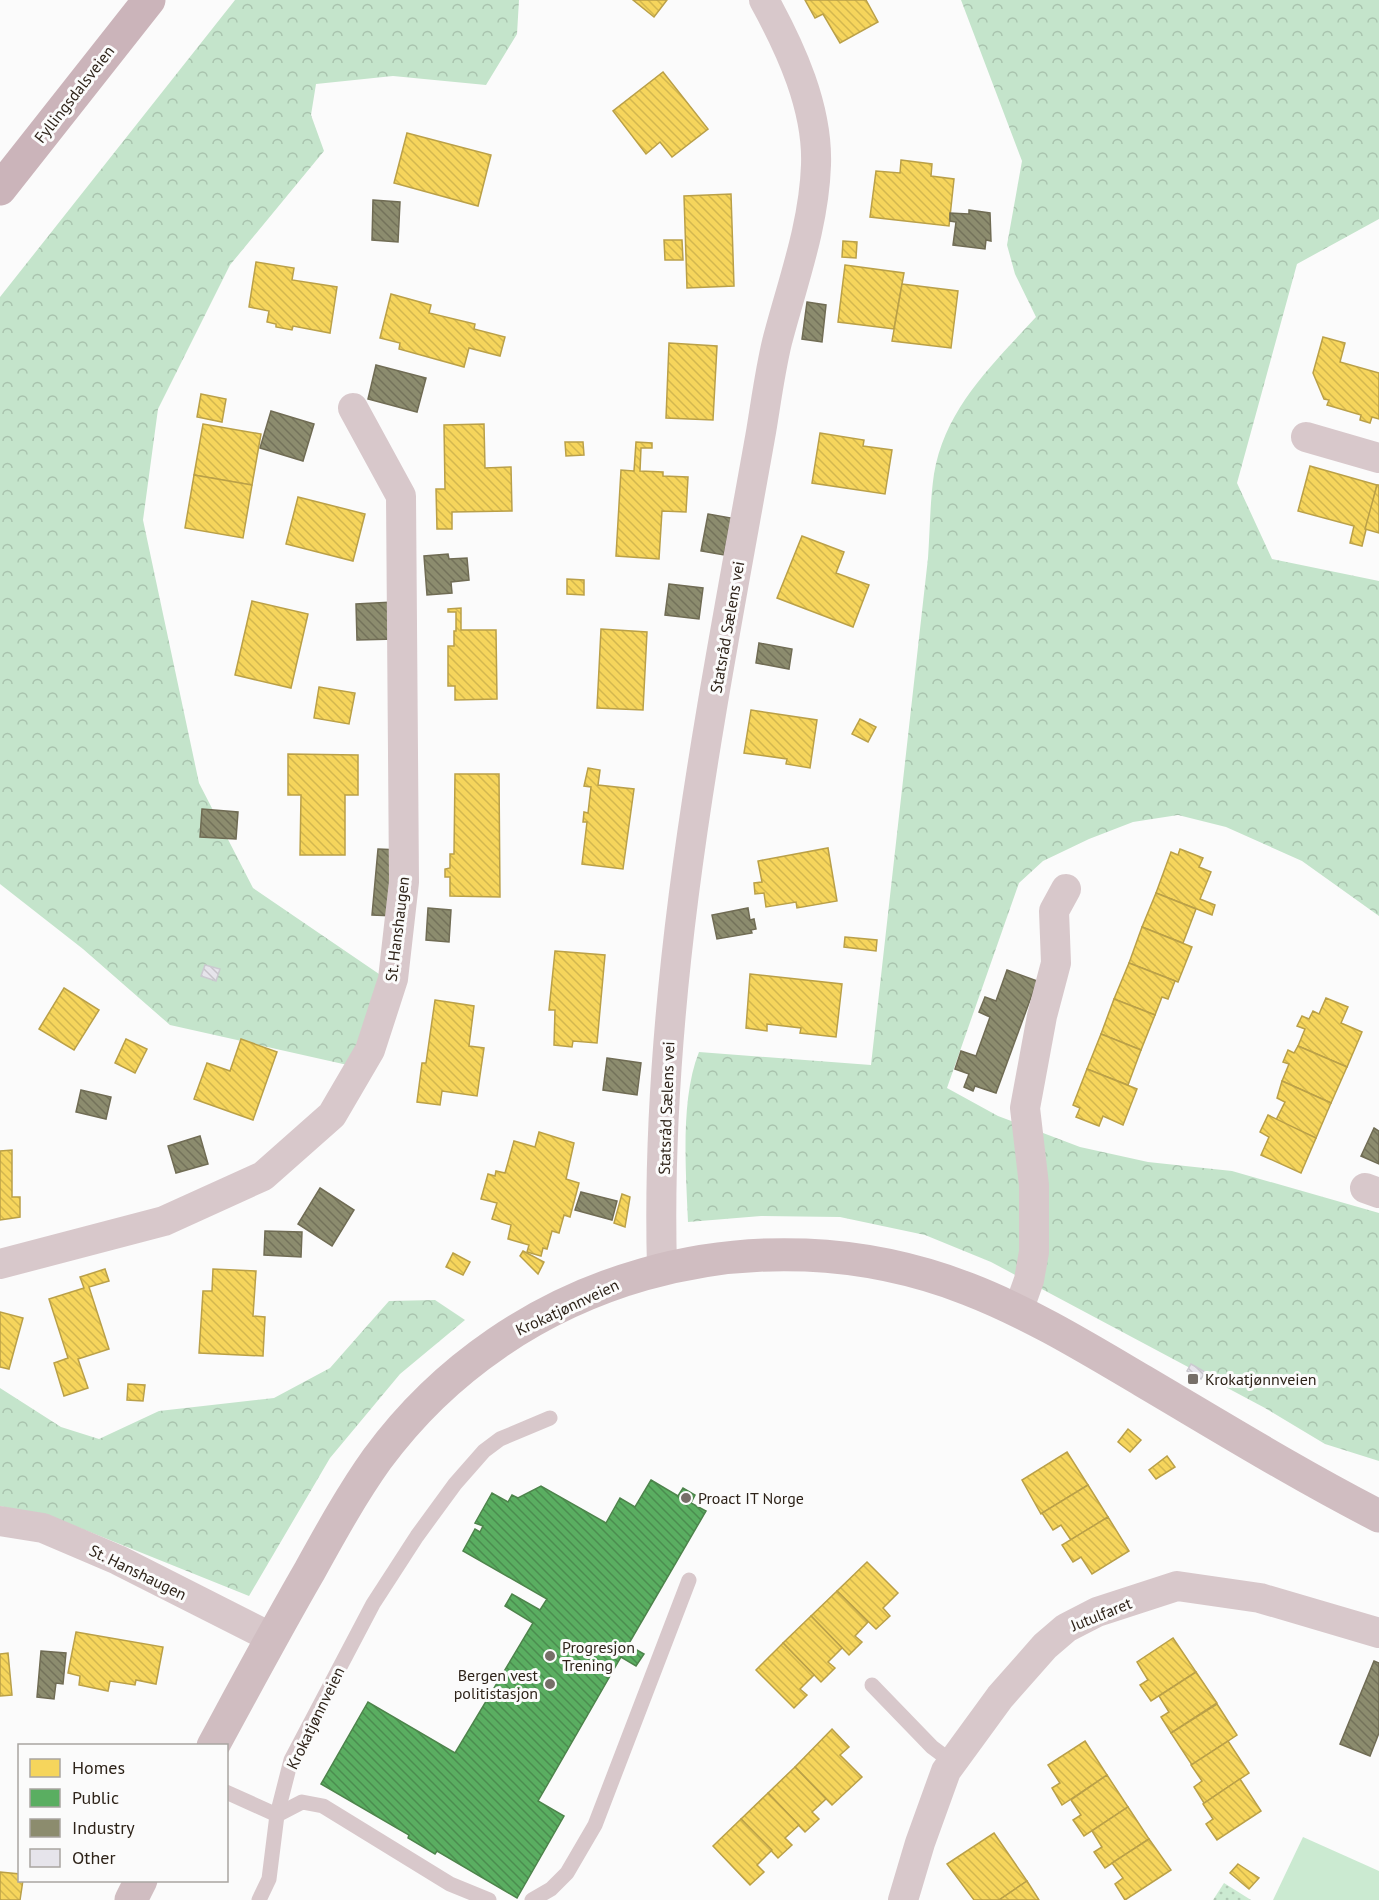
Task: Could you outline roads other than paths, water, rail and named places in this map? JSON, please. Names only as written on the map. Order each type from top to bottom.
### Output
[{"type":"main road","name":"Fyllingsdalsveien","points":[[0,189],[149,0]]},
{"type":"main road","name":"Krokatjønnveien","points":[[214,1744],[334,1527],[378,1458],[433,1396],[490,1346],[532,1320],[602,1289],[662,1268],[755,1254],[809,1254],[866,1261],[920,1273],[966,1288],[1018,1311],[1379,1516]]},
{"type":"main road","points":[[131,1900],[140,1882]]},
{"type":"street","name":"Statsråd Sælens vei","points":[[662,1268],[664,1068],[695,804],[776,346],[812,213],[816,162],[809,108],[785,39],[764,0]]},
{"type":"street","name":"St. Hanshaugen","points":[[0,1264],[164,1221],[262,1176],[332,1115],[370,1050],[393,979],[404,882],[401,496],[353,408]]},
{"type":"street","points":[[1306,437],[1379,458]]},
{"type":"street","points":[[1018,1311],[1029,1280],[1035,1252],[1034,1185],[1025,1108],[1042,1016],[1056,963],[1054,911],[1066,889]]},
{"type":"street","name":"St. Hanshaugen","points":[[0,1521],[43,1528],[118,1560],[272,1638]]},
{"type":"street","name":"Jutulfaret","points":[[903,1900],[920,1843],[952,1762],[1000,1697],[1045,1646],[1066,1628],[1097,1612],[1177,1587],[1260,1598],[1379,1633]]},
{"type":"lane","name":"Krokatjønnveien","points":[[259,1900],[268,1879],[277,1815],[291,1760],[373,1604],[417,1536],[455,1484],[484,1451],[500,1439],[550,1418]]},
{"type":"lane","points":[[532,1900],[551,1889],[567,1873],[595,1825],[689,1580]]},
{"type":"lane","points":[[872,1685],[933,1747],[952,1762]]},
{"type":"lane","points":[[228,1793],[277,1815],[302,1802],[323,1806],[450,1884],[489,1900]]},
{"type":"place","name":"Krokatjønnveien","points":[[1193,1379]]},
{"type":"place","name":"Proact IT Norge","points":[[686,1498]]},
{"type":"place","name":"Progresjon Trening","points":[[550,1656]]},
{"type":"place","name":"Bergen vest politistasjon","points":[[550,1684]]}]
